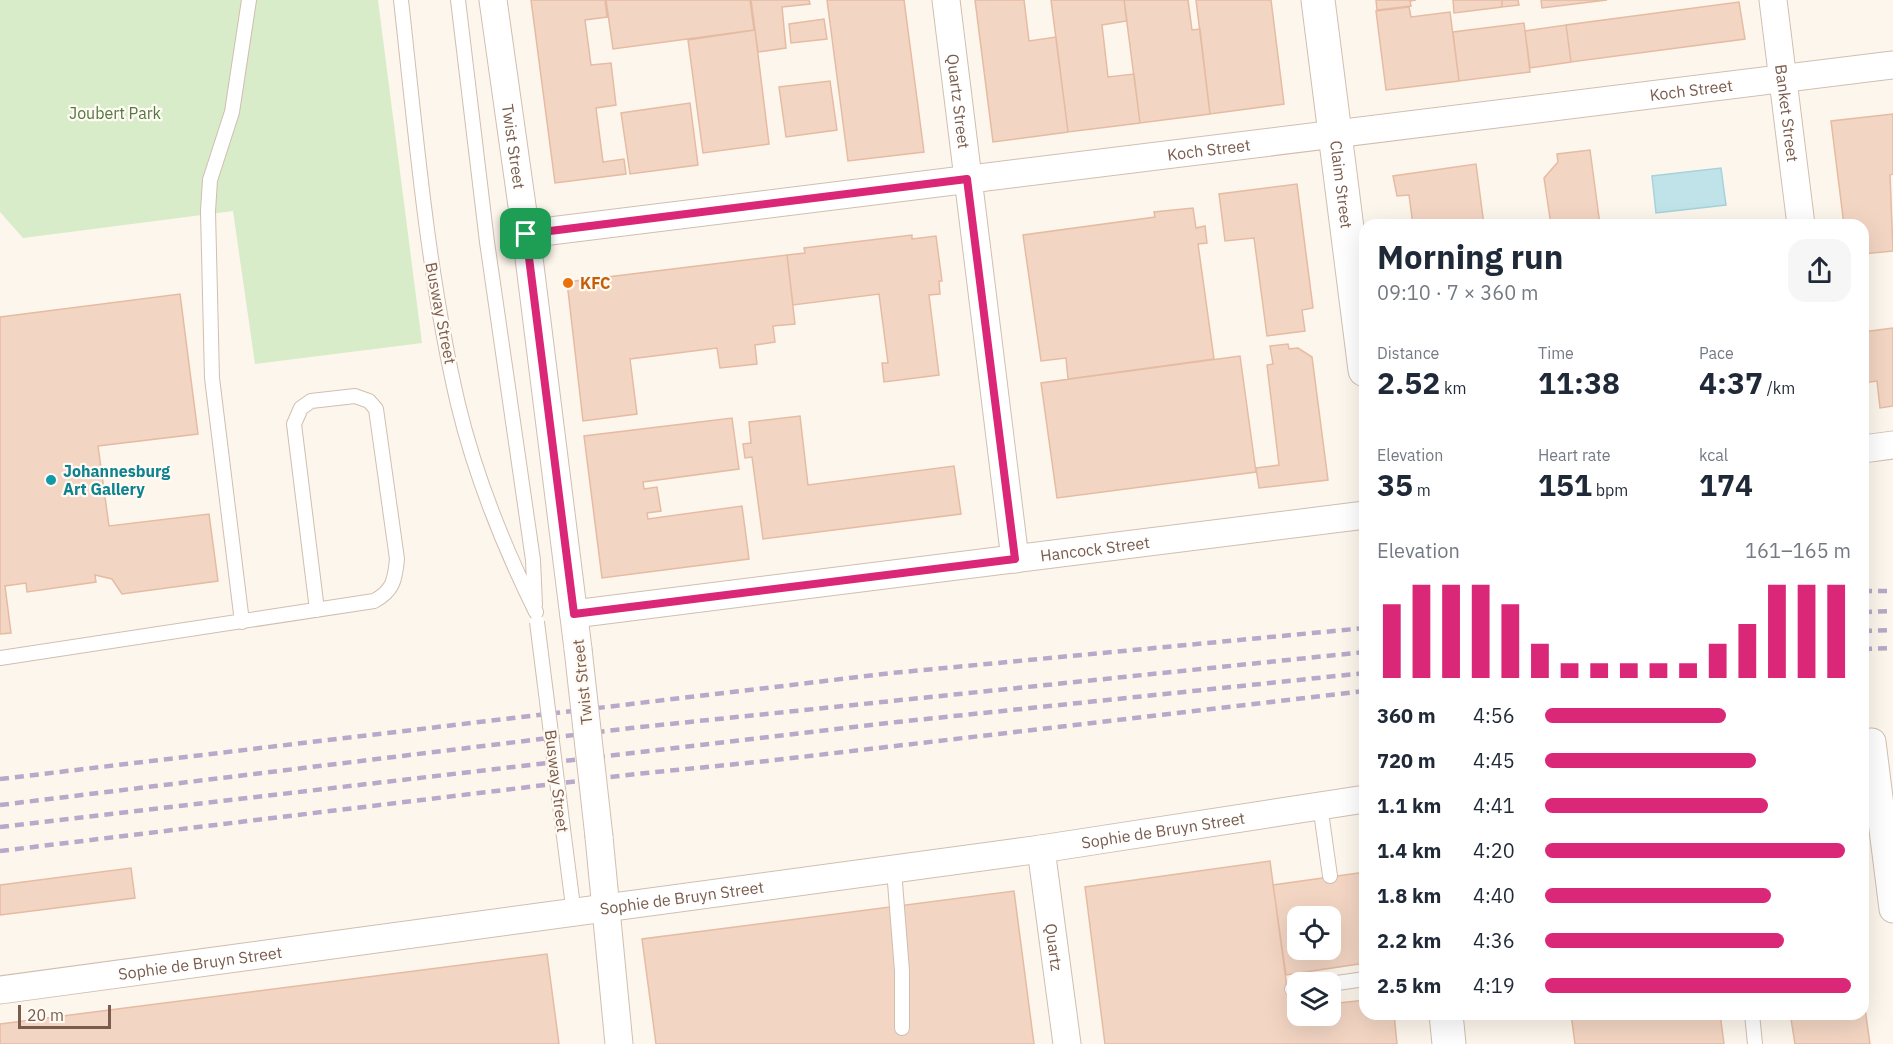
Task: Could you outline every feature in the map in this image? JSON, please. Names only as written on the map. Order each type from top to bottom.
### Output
[{"type":"street","name":"Twist Street","points":[[492,0],[526,234],[574,614],[619,1044]]},
{"type":"street","name":"Quartz Street","points":[[946,0],[1015,559]]},
{"type":"street","name":"Claim Street","points":[[1318,0],[1359,323]]},
{"type":"street","name":"Banket Street","points":[[1773,0],[1800,219]]},
{"type":"street","name":"Koch Street","points":[[526,234],[1893,64]]},
{"type":"street","points":[[1869,448],[1893,445]]},
{"type":"street","name":"Hancock Street","points":[[574,614],[1359,516]]},
{"type":"street","points":[[1876,741],[1893,909]]},
{"type":"street","name":"Sophie de Bruyn Street","points":[[0,990],[894,870],[1359,800]]},
{"type":"street","name":"Quartz","points":[[1041,849],[1067,1044]]},
{"type":"street","points":[[1447,1020],[1449,1044]]},
{"type":"lane","points":[[242,622],[212,378],[208,211],[210,180],[232,112],[249,0]]},
{"type":"lane","name":"Busway Street","points":[[401,0],[428,244],[458,405],[485,490],[536,617]]},
{"type":"lane","name":"Busway Street","points":[[458,0],[487,242],[533,560],[536,617],[574,914]]},
{"type":"lane","points":[[0,658],[242,622],[374,601],[387,594],[395,582],[397,559],[376,409],[369,401],[356,396],[311,401],[301,408],[294,424],[317,610]]},
{"type":"lane","points":[[1320,805],[1330,876]]},
{"type":"lane","points":[[894,870],[902,970],[902,1028]]},
{"type":"lane","points":[[1341,983],[1359,981]]},
{"type":"lane","points":[[1753,1020],[1755,1044]]},
{"type":"green space","name":"Joubert Park","points":[[0,0],[378,0],[422,343],[255,364],[233,211],[23,238],[0,212]]},
{"type":"water","points":[[1721,168],[1726,205],[1656,213],[1652,176]]},
{"type":"building","points":[[531,0],[605,0],[607,17],[585,20],[591,65],[611,63],[616,105],[596,108],[603,162],[624,159],[626,174],[555,183]]},
{"type":"building","points":[[606,0],[750,0],[754,30],[613,49]]},
{"type":"building","points":[[751,0],[809,0],[810,4],[782,7],[786,48],[758,52]]},
{"type":"building","points":[[827,0],[904,0],[924,152],[848,161]]},
{"type":"building","points":[[975,0],[1024,0],[1029,41],[1056,37],[1068,132],[993,142]]},
{"type":"building","points":[[1051,0],[1124,0],[1127,21],[1102,25],[1108,77],[1134,74],[1140,123],[1068,132]]},
{"type":"building","points":[[1124,0],[1188,0],[1192,30],[1200,29],[1210,114],[1140,123]]},
{"type":"building","points":[[1196,0],[1271,0],[1284,104],[1210,114]]},
{"type":"building","points":[[1376,0],[1416,0],[1410,1],[1411,6],[1377,10]]},
{"type":"building","points":[[1453,0],[1502,0],[1502,7],[1454,13]]},
{"type":"building","points":[[1502,0],[1518,0],[1519,5],[1502,7]]},
{"type":"building","points":[[1541,0],[1607,0],[1542,8]]},
{"type":"building","points":[[1739,2],[1745,39],[1571,62],[1566,25]]},
{"type":"building","points":[[1409,7],[1411,17],[1450,12],[1459,81],[1386,90],[1376,11]]},
{"type":"building","points":[[824,19],[827,39],[791,43],[789,24]]},
{"type":"building","points":[[1524,23],[1530,72],[1459,81],[1453,32]]},
{"type":"building","points":[[1566,25],[1571,62],[1530,68],[1525,31]]},
{"type":"building","points":[[755,30],[769,144],[703,153],[688,40]]},
{"type":"building","points":[[830,81],[837,130],[786,137],[779,87]]},
{"type":"building","points":[[690,103],[698,165],[630,174],[621,113]]},
{"type":"building","points":[[1893,114],[1893,174],[1890,175],[1893,251],[1869,253],[1869,219],[1843,219],[1831,121]]},
{"type":"building","points":[[1590,150],[1599,219],[1550,219],[1544,178],[1558,162],[1557,154]]},
{"type":"building","points":[[1476,164],[1483,219],[1412,219],[1409,195],[1397,196],[1393,176]]},
{"type":"building","points":[[1297,184],[1313,308],[1302,310],[1305,331],[1267,336],[1254,238],[1225,241],[1219,194]]},
{"type":"building","points":[[1193,208],[1196,228],[1205,226],[1207,243],[1198,244],[1214,359],[1068,379],[1066,358],[1041,361],[1023,235],[1155,217],[1154,212]]},
{"type":"building","points":[[912,235],[912,239],[936,236],[942,281],[939,281],[940,294],[929,295],[939,375],[884,382],[882,363],[888,363],[879,294],[793,305],[787,255],[805,253],[804,248]]},
{"type":"building","points":[[787,255],[795,324],[773,326],[775,342],[755,345],[757,364],[720,368],[717,348],[630,359],[637,414],[583,421],[567,282]]},
{"type":"building","name":"Johannesburg Art Gallery","points":[[180,294],[198,434],[98,446],[109,526],[209,514],[218,581],[122,594],[112,579],[95,575],[96,582],[27,592],[26,583],[5,586],[11,633],[0,634],[0,317]]},
{"type":"building","points":[[1893,328],[1893,406],[1880,408],[1877,381],[1869,382],[1869,331]]},
{"type":"building","points":[[1288,344],[1289,349],[1298,348],[1312,357],[1328,480],[1259,488],[1256,468],[1279,465],[1267,365],[1273,364],[1270,346]]},
{"type":"building","points":[[1240,356],[1256,472],[1057,498],[1041,383]]},
{"type":"building","points":[[800,416],[808,485],[954,466],[961,514],[763,539],[752,457],[745,458],[743,444],[751,443],[749,422]]},
{"type":"building","points":[[732,418],[739,469],[643,482],[644,489],[657,487],[661,511],[647,513],[648,519],[742,506],[749,559],[602,578],[584,436]]},
{"type":"building","points":[[1270,861],[1287,988],[1287,1026],[1341,1026],[1341,1003],[1359,1001],[1359,1020],[1395,1020],[1397,1044],[1105,1044],[1085,887]]},
{"type":"building","points":[[131,868],[135,898],[0,915],[0,885]]},
{"type":"building","points":[[1359,873],[1359,964],[1306,972],[1287,972],[1287,975],[1273,885]]},
{"type":"building","points":[[1014,891],[1034,1044],[656,1044],[642,939]]},
{"type":"building","points":[[547,954],[559,1044],[0,1044],[0,1024]]},
{"type":"building","points":[[1572,1020],[1721,1020],[1724,1044],[1575,1044]]},
{"type":"building","points":[[1791,1020],[1867,1020],[1870,1044],[1795,1044]]},
{"type":"railway","points":[[1869,591],[1893,591]]},
{"type":"railway","points":[[1869,612],[1893,611]]},
{"type":"railway","points":[[0,779],[892,673],[1359,629]]},
{"type":"railway","points":[[1869,631],[1893,630]]},
{"type":"railway","points":[[1869,649],[1893,648]]},
{"type":"railway","points":[[0,805],[631,728],[1359,653]]},
{"type":"railway","points":[[0,827],[897,722],[1359,674]]},
{"type":"railway","points":[[0,851],[636,774],[767,761],[1359,692]]},
{"type":"place","name":"KFC","points":[[568,283]]},
{"type":"place","name":"Johannesburg Art Gallery","points":[[51,480]]},
{"type":"route","points":[[967,179],[1015,559],[574,614],[526,234],[967,179]]}]
